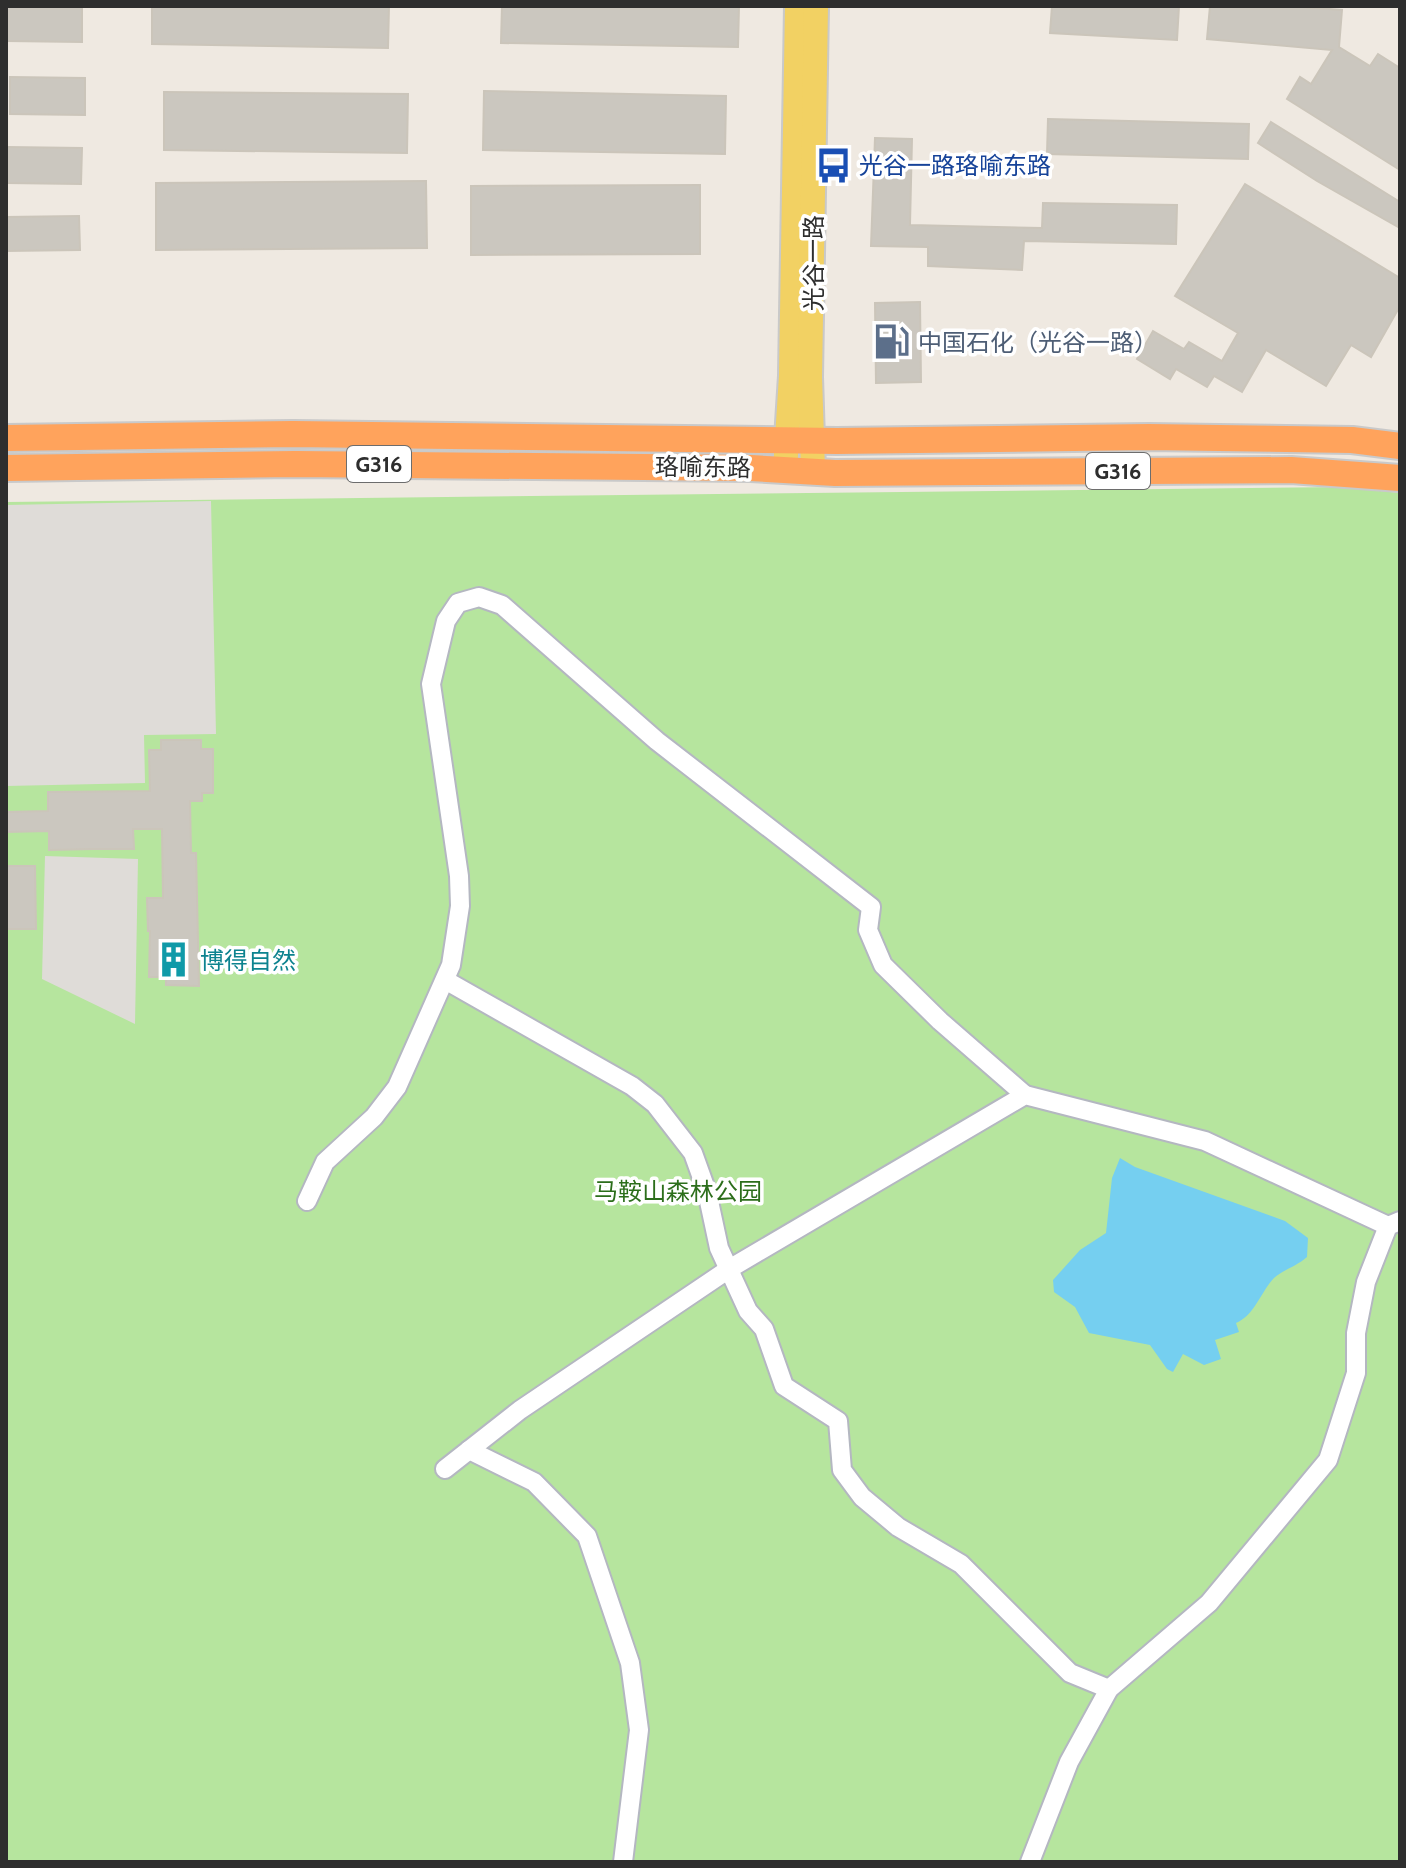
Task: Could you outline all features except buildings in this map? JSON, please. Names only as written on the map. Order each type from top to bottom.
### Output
[{"type":"highway","name":"珞喻东路","points":[[6,438],[293,434],[799,440],[1194,437],[1352,440],[1400,446]]},
{"type":"highway","name":"珞喻东路","points":[[6,468],[295,464],[567,465],[813,471],[1291,470],[1400,478]]},
{"type":"main road","name":"光谷一路","points":[[797,6],[791,376],[799,440],[813,471]]},
{"type":"main road","name":"光谷一路","points":[[785,470],[799,440],[810,377],[816,6]]},
{"type":"street","points":[[307,1201],[325,1162],[374,1117],[397,1087],[451,965],[460,906],[459,876],[431,684],[446,621],[458,603],[479,597],[502,605],[657,741],[871,907],[868,930],[883,965],[940,1021],[1025,1095],[1205,1141],[1394,1224],[1366,1282],[1356,1333],[1356,1373],[1328,1460],[1209,1603],[1109,1689],[1069,1762],[1030,1862]]},
{"type":"street","points":[[445,980],[632,1086],[655,1104],[693,1153],[707,1192],[719,1248],[748,1311],[764,1329],[784,1386],[838,1421],[842,1470],[862,1497],[898,1527],[961,1564],[1070,1673],[1109,1689]]},
{"type":"street","points":[[445,1469],[520,1410],[729,1269],[1025,1095]]},
{"type":"street","points":[[469,1450],[534,1482],[587,1536],[630,1663],[639,1730],[623,1862]]},
{"type":"green space","name":"马鞍山森林公园","points":[[1343,487],[1400,493],[1400,1862],[6,1862],[6,502]]},
{"type":"shaded area","points":[[211,501],[216,734],[144,735],[145,783],[6,786],[6,505]]},
{"type":"shaded area","points":[[45,856],[138,859],[135,1024],[42,979]]},
{"type":"water","points":[[1120,1158],[1135,1167],[1285,1221],[1308,1238],[1307,1257],[1274,1278],[1253,1309],[1236,1323],[1239,1332],[1215,1340],[1221,1359],[1204,1365],[1183,1354],[1173,1372],[1167,1369],[1150,1345],[1089,1333],[1075,1307],[1054,1292],[1053,1280],[1080,1250],[1106,1233],[1112,1178]]},
{"type":"place","name":"光谷一路珞喻东路","points":[[833,165]]},
{"type":"place","name":"中国石化（光谷一路）","points":[[892,342]]},
{"type":"place","name":"博得自然","points":[[174,960]]}]
